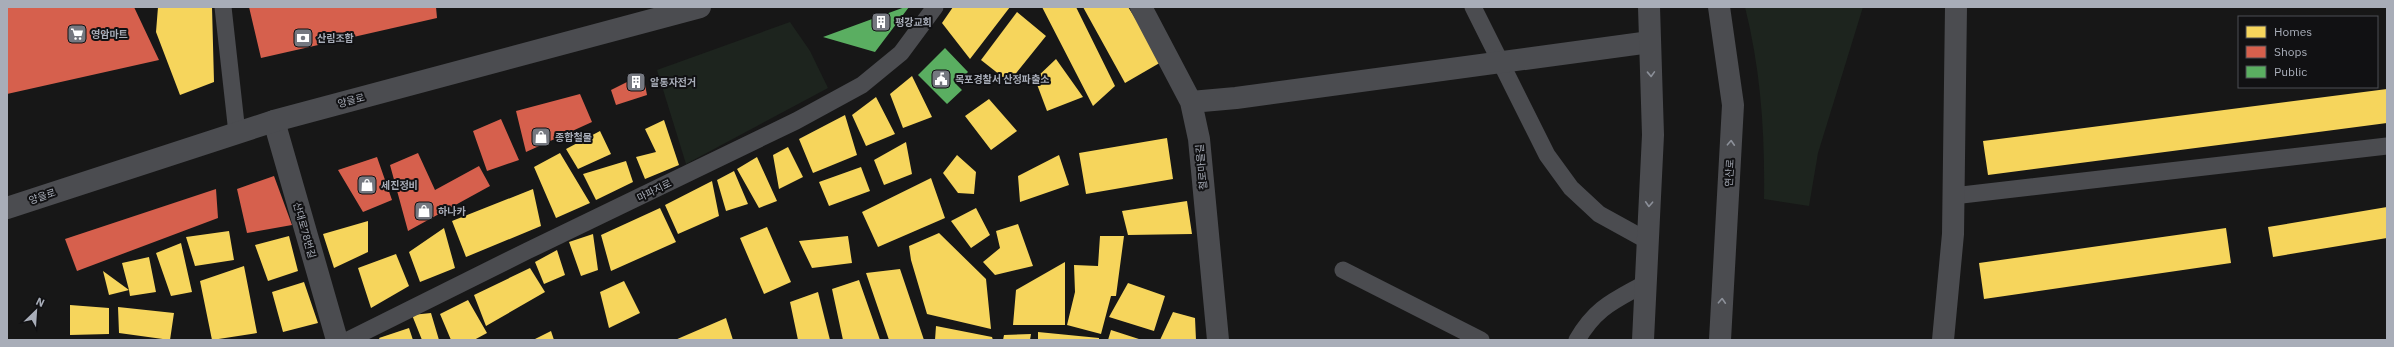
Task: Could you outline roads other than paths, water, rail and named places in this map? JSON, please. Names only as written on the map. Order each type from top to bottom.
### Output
[{"type":"street","name":"양을로","points":[[7,208],[274,121],[700,7]]},
{"type":"street","name":"철로마을길","points":[[1141,7],[1191,102],[1199,139],[1218,340]]},
{"type":"street","points":[[1643,340],[1652,135],[1649,7]]},
{"type":"street","name":"연산로","points":[[1719,7],[1733,105],[1720,340]]},
{"type":"street","points":[[1943,340],[1953,234],[1956,7]]},
{"type":"street","points":[[1191,102],[1236,98],[1650,42]]},
{"type":"street","name":"산대로78번길","points":[[274,121],[337,340]]},
{"type":"lane","points":[[223,7],[237,133]]},
{"type":"lane","name":"마파지로","points":[[348,340],[527,251],[796,121],[862,85],[901,53],[935,7]]},
{"type":"lane","points":[[1472,7],[1547,155],[1571,188],[1600,214],[1648,241]]},
{"type":"lane","points":[[1953,196],[2387,146]]},
{"type":"lane","points":[[1344,270],[1480,340]]},
{"type":"lane","points":[[1577,340],[1598,311],[1646,283]]},
{"type":"place","name":"평강교회","points":[[881,22]]},
{"type":"place","name":"영암마트","points":[[77,34]]},
{"type":"place","name":"산림조합","points":[[303,38]]},
{"type":"place","name":"목포경찰서 산정파출소","points":[[941,79]]},
{"type":"place","name":"알통자전거","points":[[636,82]]},
{"type":"place","name":"종합철물","points":[[541,137]]},
{"type":"place","name":"세진정비","points":[[367,185]]},
{"type":"place","name":"하나카","points":[[424,211]]}]
